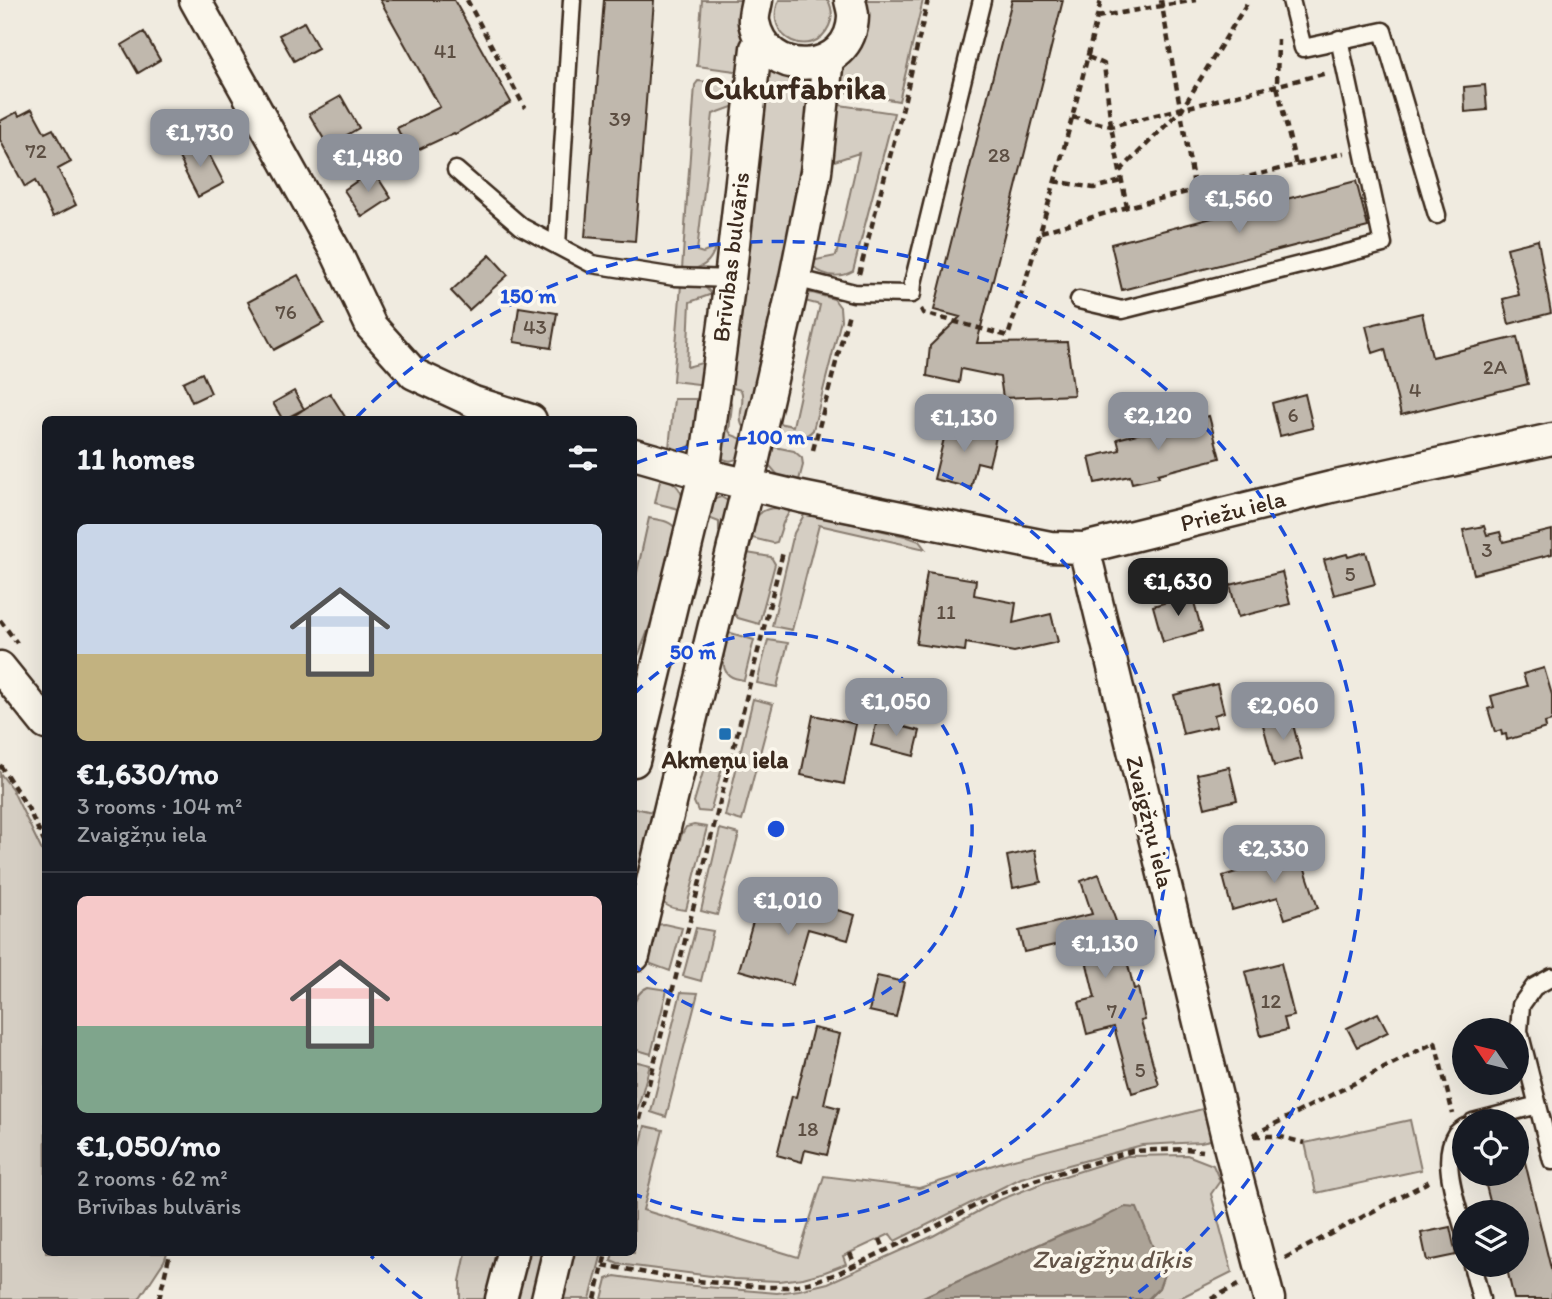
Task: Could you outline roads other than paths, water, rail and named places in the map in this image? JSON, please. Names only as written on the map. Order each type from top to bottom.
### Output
[{"type":"street","points":[[195,0],[337,254],[371,326],[414,374],[474,402],[518,416]]},
{"type":"street","name":"Brīvības bulvāris","points":[[637,749],[704,474],[730,279],[756,48],[761,41],[754,19],[757,0]]},
{"type":"street","points":[[761,41],[774,55],[791,63],[810,65],[828,58],[841,48],[850,33],[853,16],[850,0]]},
{"type":"street","points":[[637,944],[795,278],[816,172],[828,58]]},
{"type":"street","name":"Priežu iela","points":[[748,485],[1050,547],[1084,548],[1331,487],[1552,439]]},
{"type":"street","points":[[637,455],[748,485]]},
{"type":"street","name":"Zvaigžņu iela","points":[[1084,548],[1229,1146],[1269,1299]]},
{"type":"street","points":[[0,667],[42,719]]},
{"type":"street","points":[[501,1299],[512,1256]]},
{"type":"street","points":[[547,1299],[557,1256]]},
{"type":"lane","points":[[557,245],[572,0]]},
{"type":"lane","points":[[795,278],[854,293],[912,294],[982,0]]},
{"type":"lane","points":[[1292,6],[1303,48],[1384,31],[1437,215]]},
{"type":"lane","points":[[1079,300],[1122,310],[1383,244],[1339,39]]},
{"type":"lane","points":[[456,170],[522,227],[592,264],[675,277],[730,279]]},
{"type":"lane","points":[[1552,977],[1534,986],[1521,1005],[1519,1031],[1552,1161]]},
{"type":"lane","points":[[1523,1109],[1538,1105]]},
{"type":"lane","points":[[1452,1148],[1449,1171],[1452,1183]]},
{"type":"lane","points":[[1475,1277],[1481,1299]]},
{"type":"water","name":"Zvaigžņu dīķis","points":[[1125,1207],[1137,1208],[1164,1274],[1159,1288],[1148,1299],[919,1299],[1092,1223]]},
{"type":"place","name":"Akmeņu iela","points":[[725,734]]},
{"type":"district","name":"Cukurfabrika","points":[[795,88]]}]
